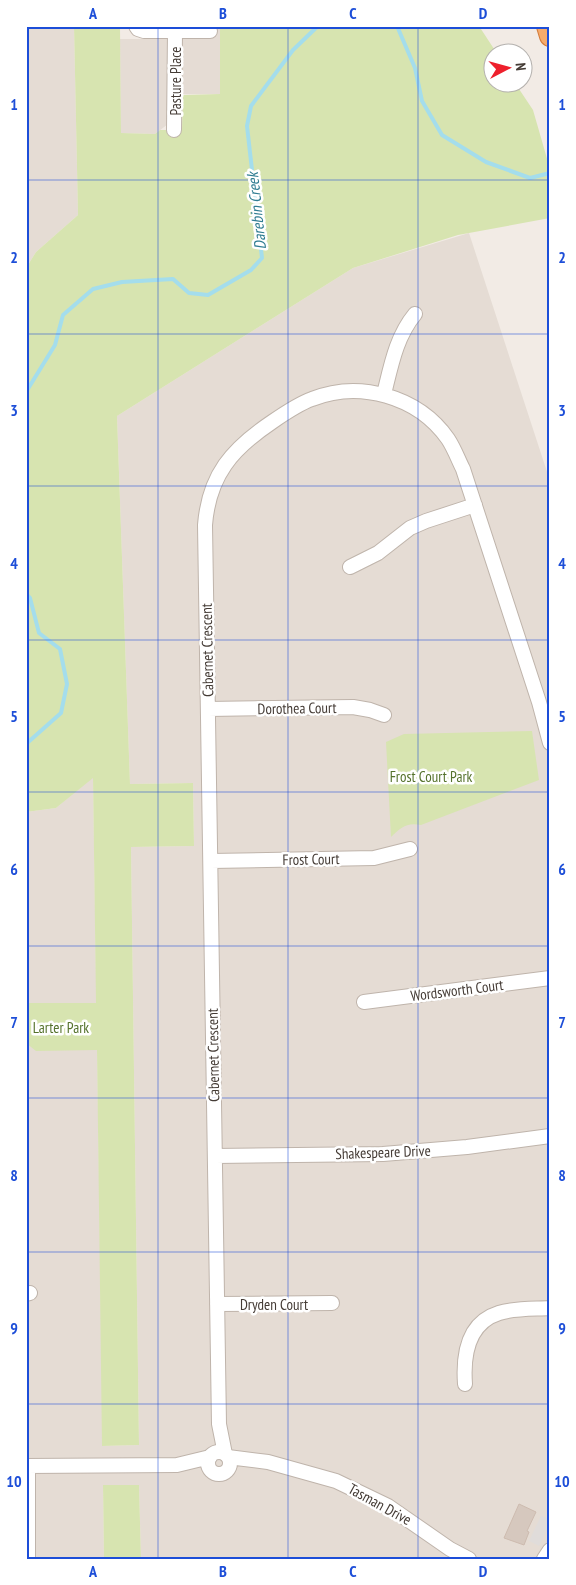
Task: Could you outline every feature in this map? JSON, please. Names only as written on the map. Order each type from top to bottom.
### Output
[{"type":"highway","points":[[547,26],[550,36]]},
{"type":"street","points":[[136,26],[144,31],[210,32]]},
{"type":"street","name":"Pasture Place","points":[[174,130],[175,32]]},
{"type":"street","points":[[384,394],[402,332],[415,314]]},
{"type":"street","name":"Cabernet Crescent","points":[[219,1460],[205,525],[210,494],[222,467],[231,455],[261,429],[296,406],[311,399],[344,391],[384,394],[408,404],[423,413],[447,438],[463,469],[540,702],[550,743]]},
{"type":"street","points":[[350,567],[378,553],[410,528],[475,505]]},
{"type":"street","name":"Dorothea Court","points":[[208,709],[353,706],[384,715]]},
{"type":"street","name":"Frost Court","points":[[210,861],[374,858],[410,849]]},
{"type":"street","name":"Wordsworth Court","points":[[364,1002],[550,978]]},
{"type":"street","name":"Shakespeare Drive","points":[[215,1156],[409,1152],[467,1147],[550,1136]]},
{"type":"street","name":"Dryden Court","points":[[217,1304],[332,1303]]},
{"type":"street","points":[[465,1384],[464,1362],[466,1348],[472,1334],[480,1323],[500,1312],[550,1308]]},
{"type":"street","name":"Tasman Drive","points":[[27,1466],[177,1465],[219,1460],[246,1466],[282,1468],[336,1481],[361,1492],[396,1511],[448,1554],[469,1559]]},
{"type":"street","points":[[27,1466],[28,1559]]},
{"type":"street","points":[[544,1559],[550,1550]]},
{"type":"shaded area","points":[[26,26],[74,26],[78,215],[36,252],[26,268]]},
{"type":"shaded area","points":[[147,26],[220,26],[220,94],[169,94],[168,124],[155,134],[121,133],[120,39],[147,39]]},
{"type":"shaded area","points":[[469,233],[550,481],[550,1559],[141,1559],[139,1485],[103,1485],[104,1559],[26,1559],[26,812],[56,808],[93,777],[103,1446],[139,1445],[131,847],[194,846],[193,783],[130,784],[117,416],[353,268]]},
{"type":"shaded area","points":[[541,1516],[550,1520],[550,1523],[539,1546],[529,1541]]},
{"type":"green space","name":"Larter Park","points":[[74,26],[120,26],[121,133],[155,134],[160,130],[182,130],[183,95],[220,94],[220,26],[479,26],[489,42],[484,42],[484,92],[521,92],[533,110],[550,169],[550,218],[458,235],[353,268],[117,416],[130,784],[193,783],[194,846],[131,847],[139,1445],[102,1446],[97,1050],[36,1051],[26,1043],[26,1003],[96,1003],[93,778],[56,808],[26,812],[26,268],[36,252],[78,215]]},
{"type":"green space","name":"Frost Court Park","points":[[532,731],[539,780],[421,825],[412,824],[404,826],[391,837],[386,742],[404,734]]},
{"type":"green space","points":[[103,1485],[139,1485],[141,1559],[104,1559]]},
{"type":"building","points":[[519,1504],[536,1512],[527,1531],[529,1532],[524,1545],[504,1538]]},
{"type":"waterway","name":"Darebin Creek","points":[[26,392],[55,345],[63,315],[93,289],[122,282],[173,279],[189,293],[208,295],[251,270],[262,258],[247,126],[251,106],[293,50],[318,26]]},
{"type":"waterway","name":"Darebin Creek","points":[[397,26],[415,68],[422,101],[442,135],[486,162],[530,178],[550,173]]},
{"type":"waterway","name":"Darebin Creek","points":[[26,594],[30,598],[39,633],[60,649],[67,684],[61,713],[26,744]]}]
